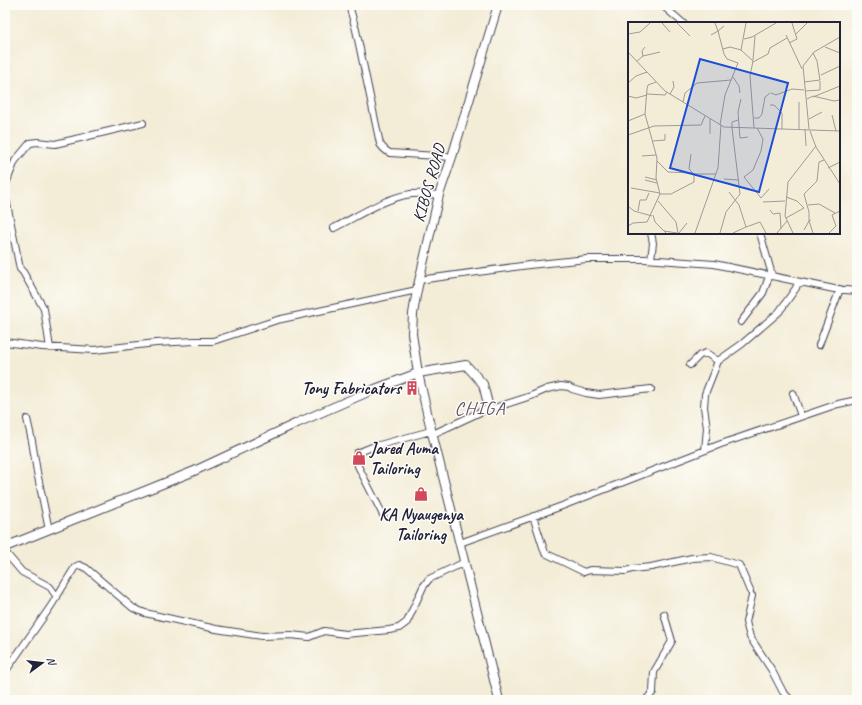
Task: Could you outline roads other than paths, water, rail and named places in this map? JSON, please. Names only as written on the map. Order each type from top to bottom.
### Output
[{"type":"main road","name":"KIBOS ROAD","points":[[498,5],[439,195],[417,290],[413,314],[412,334],[418,373],[432,434],[499,700]]},
{"type":"main road","points":[[5,547],[192,472],[359,396],[418,373],[466,365],[483,384],[489,408]]},
{"type":"street","points":[[349,5],[356,30],[380,144],[385,151],[390,153],[452,157]]},
{"type":"street","points":[[662,5],[682,22]]},
{"type":"street","points":[[5,186],[15,161],[30,143],[37,142],[54,144],[143,123]]},
{"type":"street","points":[[5,155],[9,173]]},
{"type":"street","points":[[334,228],[401,196],[419,193],[439,195]]},
{"type":"street","points":[[5,194],[20,269],[44,309],[50,348]]},
{"type":"street","points":[[651,234],[653,243],[651,259]]},
{"type":"street","points":[[740,322],[763,293],[771,275],[760,234]]},
{"type":"street","points":[[419,280],[529,265],[587,259],[651,259],[714,264],[798,282],[857,291]]},
{"type":"street","points":[[705,450],[707,428],[704,407],[705,394],[718,361],[742,344],[779,312],[796,288],[798,282]]},
{"type":"street","points":[[819,345],[840,289]]},
{"type":"street","points":[[5,342],[50,348],[95,350],[163,343],[213,341],[277,320],[417,290]]},
{"type":"street","points":[[690,365],[700,355],[706,353],[718,361]]},
{"type":"street","points":[[383,515],[358,466],[356,457],[357,453],[372,447],[427,432],[433,434],[489,408],[494,408],[531,396],[547,389],[561,386],[599,395],[651,389]]},
{"type":"street","points":[[793,393],[801,416]]},
{"type":"street","points":[[460,543],[705,450],[801,416],[838,404],[857,400]]},
{"type":"street","points":[[27,419],[49,530]]},
{"type":"street","points":[[534,516],[545,553],[584,572],[590,570],[626,571],[692,558],[711,557],[739,565],[751,594],[746,622],[750,637],[771,669],[783,692],[791,700]]},
{"type":"street","points":[[5,552],[22,572],[50,587],[57,597]]},
{"type":"street","points":[[5,672],[57,597],[75,567],[80,565],[86,568],[133,608],[144,613],[216,629],[262,636],[291,635],[309,637],[324,631],[345,634],[389,630],[403,626],[407,622],[423,587],[429,579],[465,562]]},
{"type":"street","points":[[646,700],[653,692],[654,672],[672,641],[664,614]]},
{"type":"place","name":"Tony Fabricators","points":[[412,388]]},
{"type":"place","name":"Jared Auma Tailoring","points":[[359,458]]},
{"type":"place","name":"KA Nyaugenya Tailoring","points":[[421,494]]},
{"type":"district","name":"CHIGA","points":[[480,408]]}]
